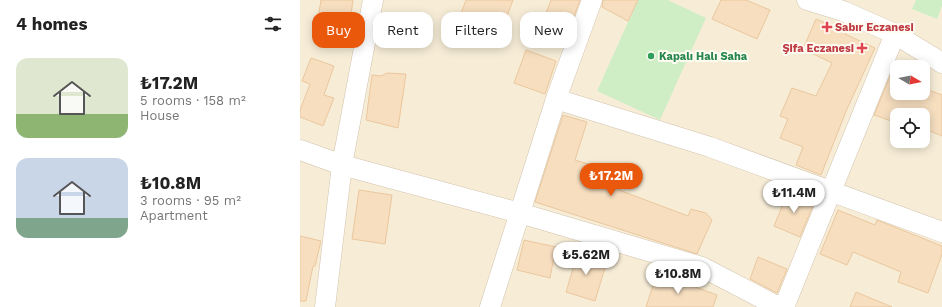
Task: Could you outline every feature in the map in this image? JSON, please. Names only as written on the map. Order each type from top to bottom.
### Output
[{"type":"street","points":[[325,307],[342,164],[374,0]]},
{"type":"street","points":[[490,307],[556,99],[592,0]]},
{"type":"street","points":[[807,0],[843,11],[895,34],[942,63]]},
{"type":"street","points":[[784,307],[895,34]]},
{"type":"street","points":[[556,99],[710,147],[942,232]]},
{"type":"street","points":[[300,150],[342,164],[702,267],[779,307]]},
{"type":"shaded area","points":[[300,0],[942,0],[942,307],[300,307]]},
{"type":"green space","name":"Kapalı Halı Saha","points":[[638,0],[668,0],[706,18],[660,120],[597,91]]},
{"type":"green space","points":[[916,0],[942,0],[942,6],[937,19],[912,9]]},
{"type":"building","points":[[321,0],[353,0],[351,12],[319,12]]},
{"type":"building","points":[[466,0],[513,0],[508,12],[462,12]]},
{"type":"building","points":[[551,0],[580,0],[576,12],[546,12]]},
{"type":"building","points":[[603,0],[638,0],[628,21],[602,7]]},
{"type":"building","points":[[721,0],[746,0],[770,10],[757,39],[712,19]]},
{"type":"building","points":[[816,19],[846,31],[845,34],[875,48],[847,109],[821,175],[796,165],[803,147],[780,138],[788,119],[780,116],[792,88],[816,96],[832,63],[803,49]]},
{"type":"building","points":[[526,50],[556,61],[545,94],[514,83]]},
{"type":"building","points":[[311,58],[334,66],[324,95],[334,98],[323,126],[300,117],[300,110],[310,84],[302,81]]},
{"type":"building","points":[[387,73],[406,74],[398,128],[366,120],[372,75],[381,76]]},
{"type":"building","points":[[890,76],[890,100],[930,100],[930,91],[942,95],[942,136],[930,131],[930,108],[890,108],[890,121],[874,115]]},
{"type":"building","points":[[563,115],[587,122],[575,160],[624,175],[619,190],[688,216],[691,209],[706,213],[712,220],[697,254],[535,202]]},
{"type":"building","points":[[359,190],[392,195],[385,244],[352,239]]},
{"type":"building","points":[[788,192],[814,203],[800,237],[774,226]]},
{"type":"building","points":[[838,210],[875,225],[877,220],[942,246],[942,254],[928,293],[898,282],[901,272],[853,252],[847,265],[820,254]]},
{"type":"building","points":[[300,236],[321,241],[315,266],[313,266],[306,301],[300,301]]},
{"type":"building","points":[[524,240],[556,247],[550,278],[517,270]]},
{"type":"building","points":[[578,252],[607,261],[595,301],[566,292]]},
{"type":"building","points":[[758,257],[787,269],[777,293],[750,279]]},
{"type":"building","points":[[657,273],[717,295],[713,307],[646,307]]},
{"type":"building","points":[[856,292],[892,307],[850,307]]},
{"type":"place","name":"Sabır Eczanesi","points":[[827,27]]},
{"type":"place","name":"Şifa Eczanesi","points":[[862,48]]},
{"type":"place","name":"Kapalı Halı Saha","points":[[651,56]]}]
